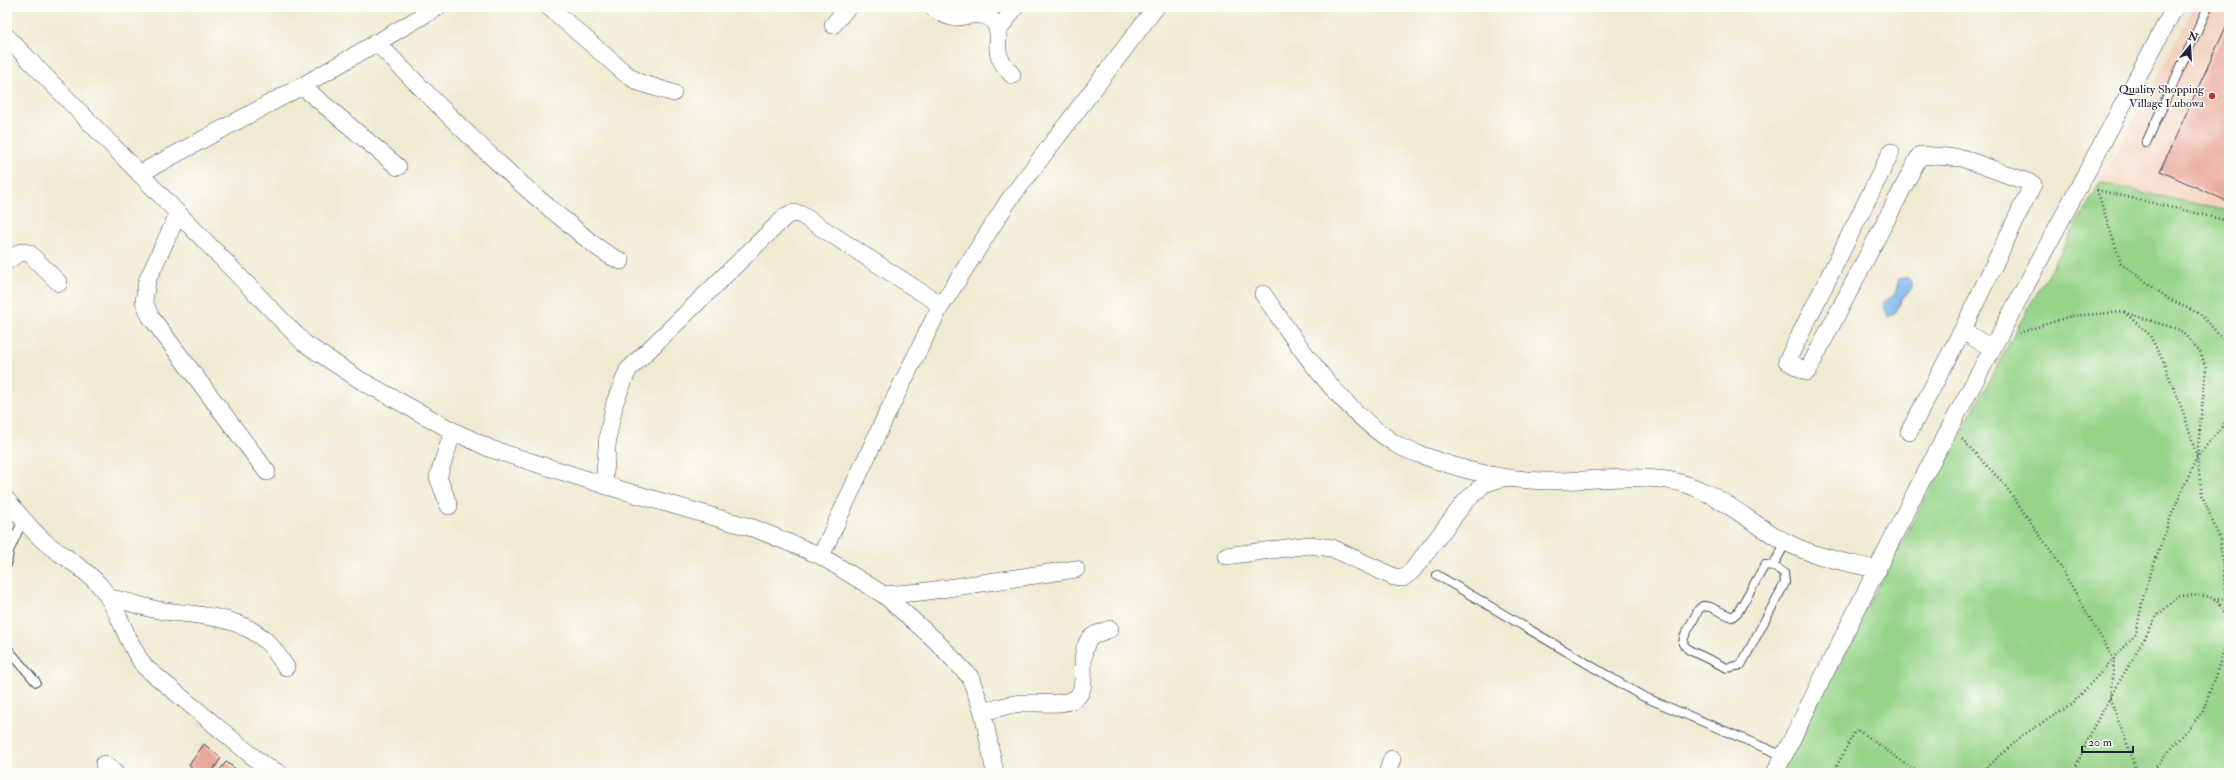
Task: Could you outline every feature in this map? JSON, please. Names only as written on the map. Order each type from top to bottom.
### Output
[{"type":"street","points":[[139,174],[302,86],[438,7]]},
{"type":"street","points":[[549,7],[626,74],[638,82],[673,93]]},
{"type":"street","points":[[833,25],[848,7]]},
{"type":"street","points":[[932,7],[942,14],[953,17],[984,15],[992,21],[998,31],[998,52],[1004,65],[1012,75]]},
{"type":"street","points":[[998,31],[1015,7]]},
{"type":"street","points":[[821,556],[884,420],[941,305],[1009,200],[1156,7]]},
{"type":"street","points":[[1775,773],[1878,570],[1916,491],[1951,427],[1993,344],[2090,187],[2175,7]]},
{"type":"street","points":[[7,37],[304,343],[360,380],[453,431],[491,448],[604,485],[756,529],[821,556],[884,595],[935,640],[970,677],[983,712],[995,773]]},
{"type":"street","points":[[376,42],[468,135],[527,190],[596,246],[612,257],[621,261]]},
{"type":"street","points":[[302,86],[398,167]]},
{"type":"street","points":[[1892,152],[1787,361],[1807,372],[1920,156],[1962,158],[2033,184],[1962,331],[1909,432]]},
{"type":"street","points":[[604,485],[608,434],[613,408],[628,370],[786,216],[793,213],[800,214],[941,305]]},
{"type":"street","points":[[178,214],[147,281],[144,302],[150,316],[267,472]]},
{"type":"street","points":[[7,261],[21,252],[30,253],[59,283]]},
{"type":"street","points":[[1263,294],[1302,351],[1325,380],[1380,433],[1396,445],[1459,469],[1502,478],[1546,481],[1636,479],[1674,481],[1692,487],[1718,500],[1786,542],[1827,557],[1878,570]]},
{"type":"street","points":[[1962,331],[1993,344]]},
{"type":"street","points":[[449,506],[438,476],[453,431]]},
{"type":"street","points":[[1226,556],[1309,545],[1332,548],[1394,577],[1403,578],[1412,571],[1465,502],[1484,484],[1502,478]]},
{"type":"street","points":[[7,500],[23,520],[45,542],[74,563],[101,587],[108,598],[134,654],[145,667],[263,765],[279,773]]},
{"type":"street","points":[[884,595],[921,592],[1076,569]]},
{"type":"street","points":[[108,598],[123,600],[163,611],[212,616],[242,625],[256,632],[268,643],[286,668]]},
{"type":"street","points":[[983,712],[1023,703],[1065,702],[1076,698],[1081,691],[1084,655],[1087,644],[1092,637],[1110,629]]},
{"type":"lane","points":[[2146,143],[2208,7]]},
{"type":"lane","points":[[7,565],[9,551],[23,520]]},
{"type":"lane","points":[[1773,566],[1786,542]]},
{"type":"lane","points":[[1765,565],[1773,566],[1784,574],[1786,583],[1741,665],[1735,668],[1727,668],[1689,650],[1683,644],[1684,637],[1699,610],[1703,606],[1710,607],[1732,617],[1738,612],[1765,565]]},
{"type":"lane","points":[[1437,575],[1642,696],[1784,756]]},
{"type":"lane","points":[[7,648],[36,682]]},
{"type":"path","points":[[2090,187],[2229,222]]},
{"type":"path","points":[[2090,187],[2121,263],[2169,299],[2200,314],[2229,345]]},
{"type":"path","points":[[2123,312],[2149,334],[2163,361],[2186,417],[2197,457],[2202,495],[2220,540],[2227,598],[2213,600]]},
{"type":"path","points":[[1993,344],[2070,316],[2123,312],[2180,330],[2200,351],[2206,368],[2197,457]]},
{"type":"path","points":[[1981,773],[2023,735],[2071,705],[2114,660],[2136,634],[2144,593],[2171,516],[2197,457],[2229,418]]},
{"type":"path","points":[[1951,427],[2004,484],[2056,557],[2114,660],[2110,699],[2138,773]]},
{"type":"path","points":[[2073,773],[2094,726],[2157,616],[2178,596],[2206,595],[2223,606],[2229,624]]},
{"type":"path","points":[[2151,773],[2203,711],[2229,636]]},
{"type":"path","points":[[1833,773],[1856,729],[1919,773]]},
{"type":"shaded area","points":[[2194,7],[2229,7],[2229,211],[2100,183]]},
{"type":"green space","points":[[2100,183],[2229,211],[2229,773],[1777,773],[2032,301]]},
{"type":"water","points":[[1908,278],[1912,283],[1912,289],[1903,297],[1896,312],[1888,317],[1883,303],[1895,294],[1899,279]]},
{"type":"building","name":"Quality Shopping Village Lubowa","points":[[2229,20],[2229,202],[2160,171]]},
{"type":"building","points":[[204,744],[221,758],[211,773],[199,773],[189,765]]},
{"type":"building","points":[[226,762],[241,773],[217,773]]},
{"type":"place","name":"Quality Shopping Village Lubowa","points":[[2212,96]]}]
